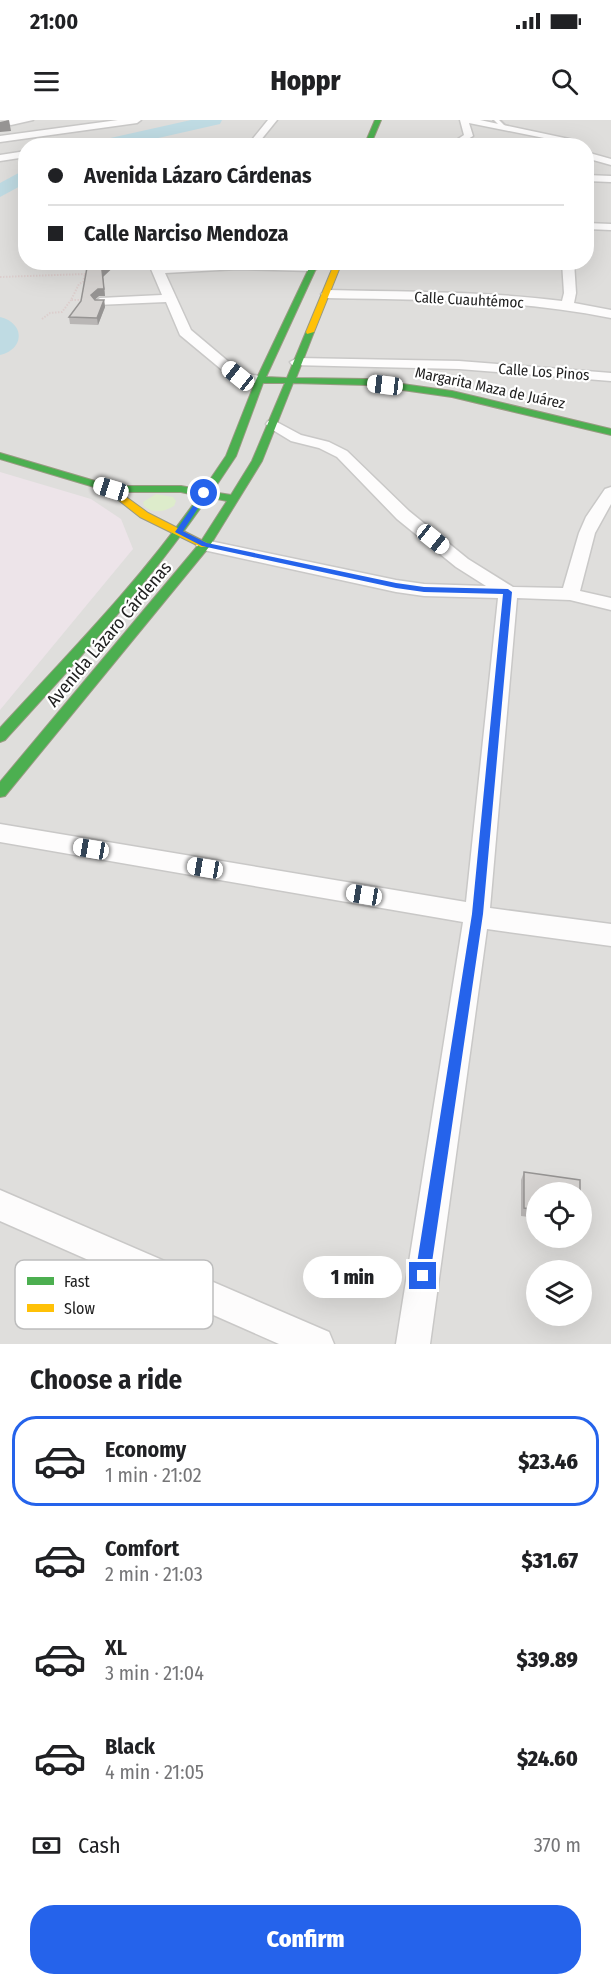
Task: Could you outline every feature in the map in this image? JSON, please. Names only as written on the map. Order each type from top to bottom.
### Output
[{"type":"main road","points":[[370,138],[378,120]]},
{"type":"main road","points":[[386,137],[393,120]]},
{"type":"main road","name":"Avenida Lázaro Cárdenas","points":[[0,737],[122,603],[179,532],[231,456],[260,380],[313,270]]},
{"type":"main road","name":"Avenida Lázaro Cárdenas","points":[[0,792],[205,545],[257,461],[336,270]]},
{"type":"main road","name":"Margarita Maza de Juárez","points":[[260,380],[367,382],[452,394],[611,432]]},
{"type":"main road","points":[[0,456],[111,489],[181,489],[233,499]]},
{"type":"main road","points":[[111,489],[130,508],[205,545]]},
{"type":"street","points":[[10,121],[29,120]]},
{"type":"street","points":[[0,139],[137,120]]},
{"type":"street","points":[[258,138],[273,120]]},
{"type":"street","points":[[466,138],[469,136],[466,120],[562,138]]},
{"type":"street","points":[[10,121],[29,138]]},
{"type":"street","points":[[0,158],[18,155]]},
{"type":"street","points":[[594,157],[611,162]]},
{"type":"street","points":[[594,178],[611,179]]},
{"type":"street","points":[[594,226],[611,227]]},
{"type":"street","points":[[159,270],[185,332],[238,376],[260,380]]},
{"type":"street","points":[[567,306],[570,293],[569,270]]},
{"type":"street","name":"Calle Cuauhtémoc","points":[[327,294],[481,299],[567,306],[611,314]]},
{"type":"street","points":[[100,302],[170,298]]},
{"type":"street","name":"Calle Los Pinos","points":[[297,362],[459,365],[611,376]]},
{"type":"street","points":[[273,424],[297,438],[324,445],[342,454],[403,514],[462,563],[508,592]]},
{"type":"street","points":[[570,594],[587,533],[594,517],[611,492]]},
{"type":"street","points":[[205,545],[396,586],[424,590],[570,594],[611,604]]},
{"type":"street","points":[[412,1344],[477,914],[508,592]]},
{"type":"street","points":[[0,833],[477,914],[490,919],[611,935]]},
{"type":"street","points":[[0,1205],[125,1260]]},
{"type":"street","points":[[213,1298],[317,1344]]},
{"type":"lane","points":[[496,120],[504,127]]},
{"type":"path","points":[[42,320],[50,313],[62,312],[79,284],[83,282],[85,274]]},
{"type":"path","points":[[0,277],[98,274]]},
{"type":"path","points":[[71,300],[100,302]]},
{"type":"shaded area","points":[[0,120],[611,120],[611,1344],[0,1344]]},
{"type":"shaded area","points":[[0,472],[91,499],[121,519],[133,549],[0,710]]},
{"type":"green space","points":[[156,494],[173,497],[176,501],[174,506],[159,511],[144,506],[143,502]]},
{"type":"building","points":[[87,270],[102,270],[104,289],[98,289],[91,295],[95,300],[104,300],[97,318],[69,317],[81,301]]},
{"type":"building","points":[[524,1172],[580,1180],[580,1182],[526,1182],[526,1208],[524,1208]]},
{"type":"waterway","points":[[133,138],[214,120]]},
{"type":"waterway","points":[[0,191],[18,180]]},
{"type":"waterway","points":[[0,324],[6,331],[6,340],[0,347]]},
{"type":"traffic: fast","points":[[370,138],[378,120]]},
{"type":"traffic: fast","points":[[0,737],[122,603],[179,532],[231,456],[260,380],[312,270]]},
{"type":"traffic: fast","points":[[0,792],[205,545],[257,461],[310,332]]},
{"type":"traffic: fast","points":[[260,380],[367,382],[452,394],[611,432]]},
{"type":"traffic: fast","points":[[0,456],[111,489],[181,489],[233,499]]},
{"type":"traffic: slow","points":[[310,332],[336,270]]},
{"type":"traffic: slow","points":[[111,489],[144,515],[205,545]]},
{"type":"route","points":[[204,493],[179,532],[205,545],[396,586],[424,590],[508,592],[477,914],[423,1276]]}]
